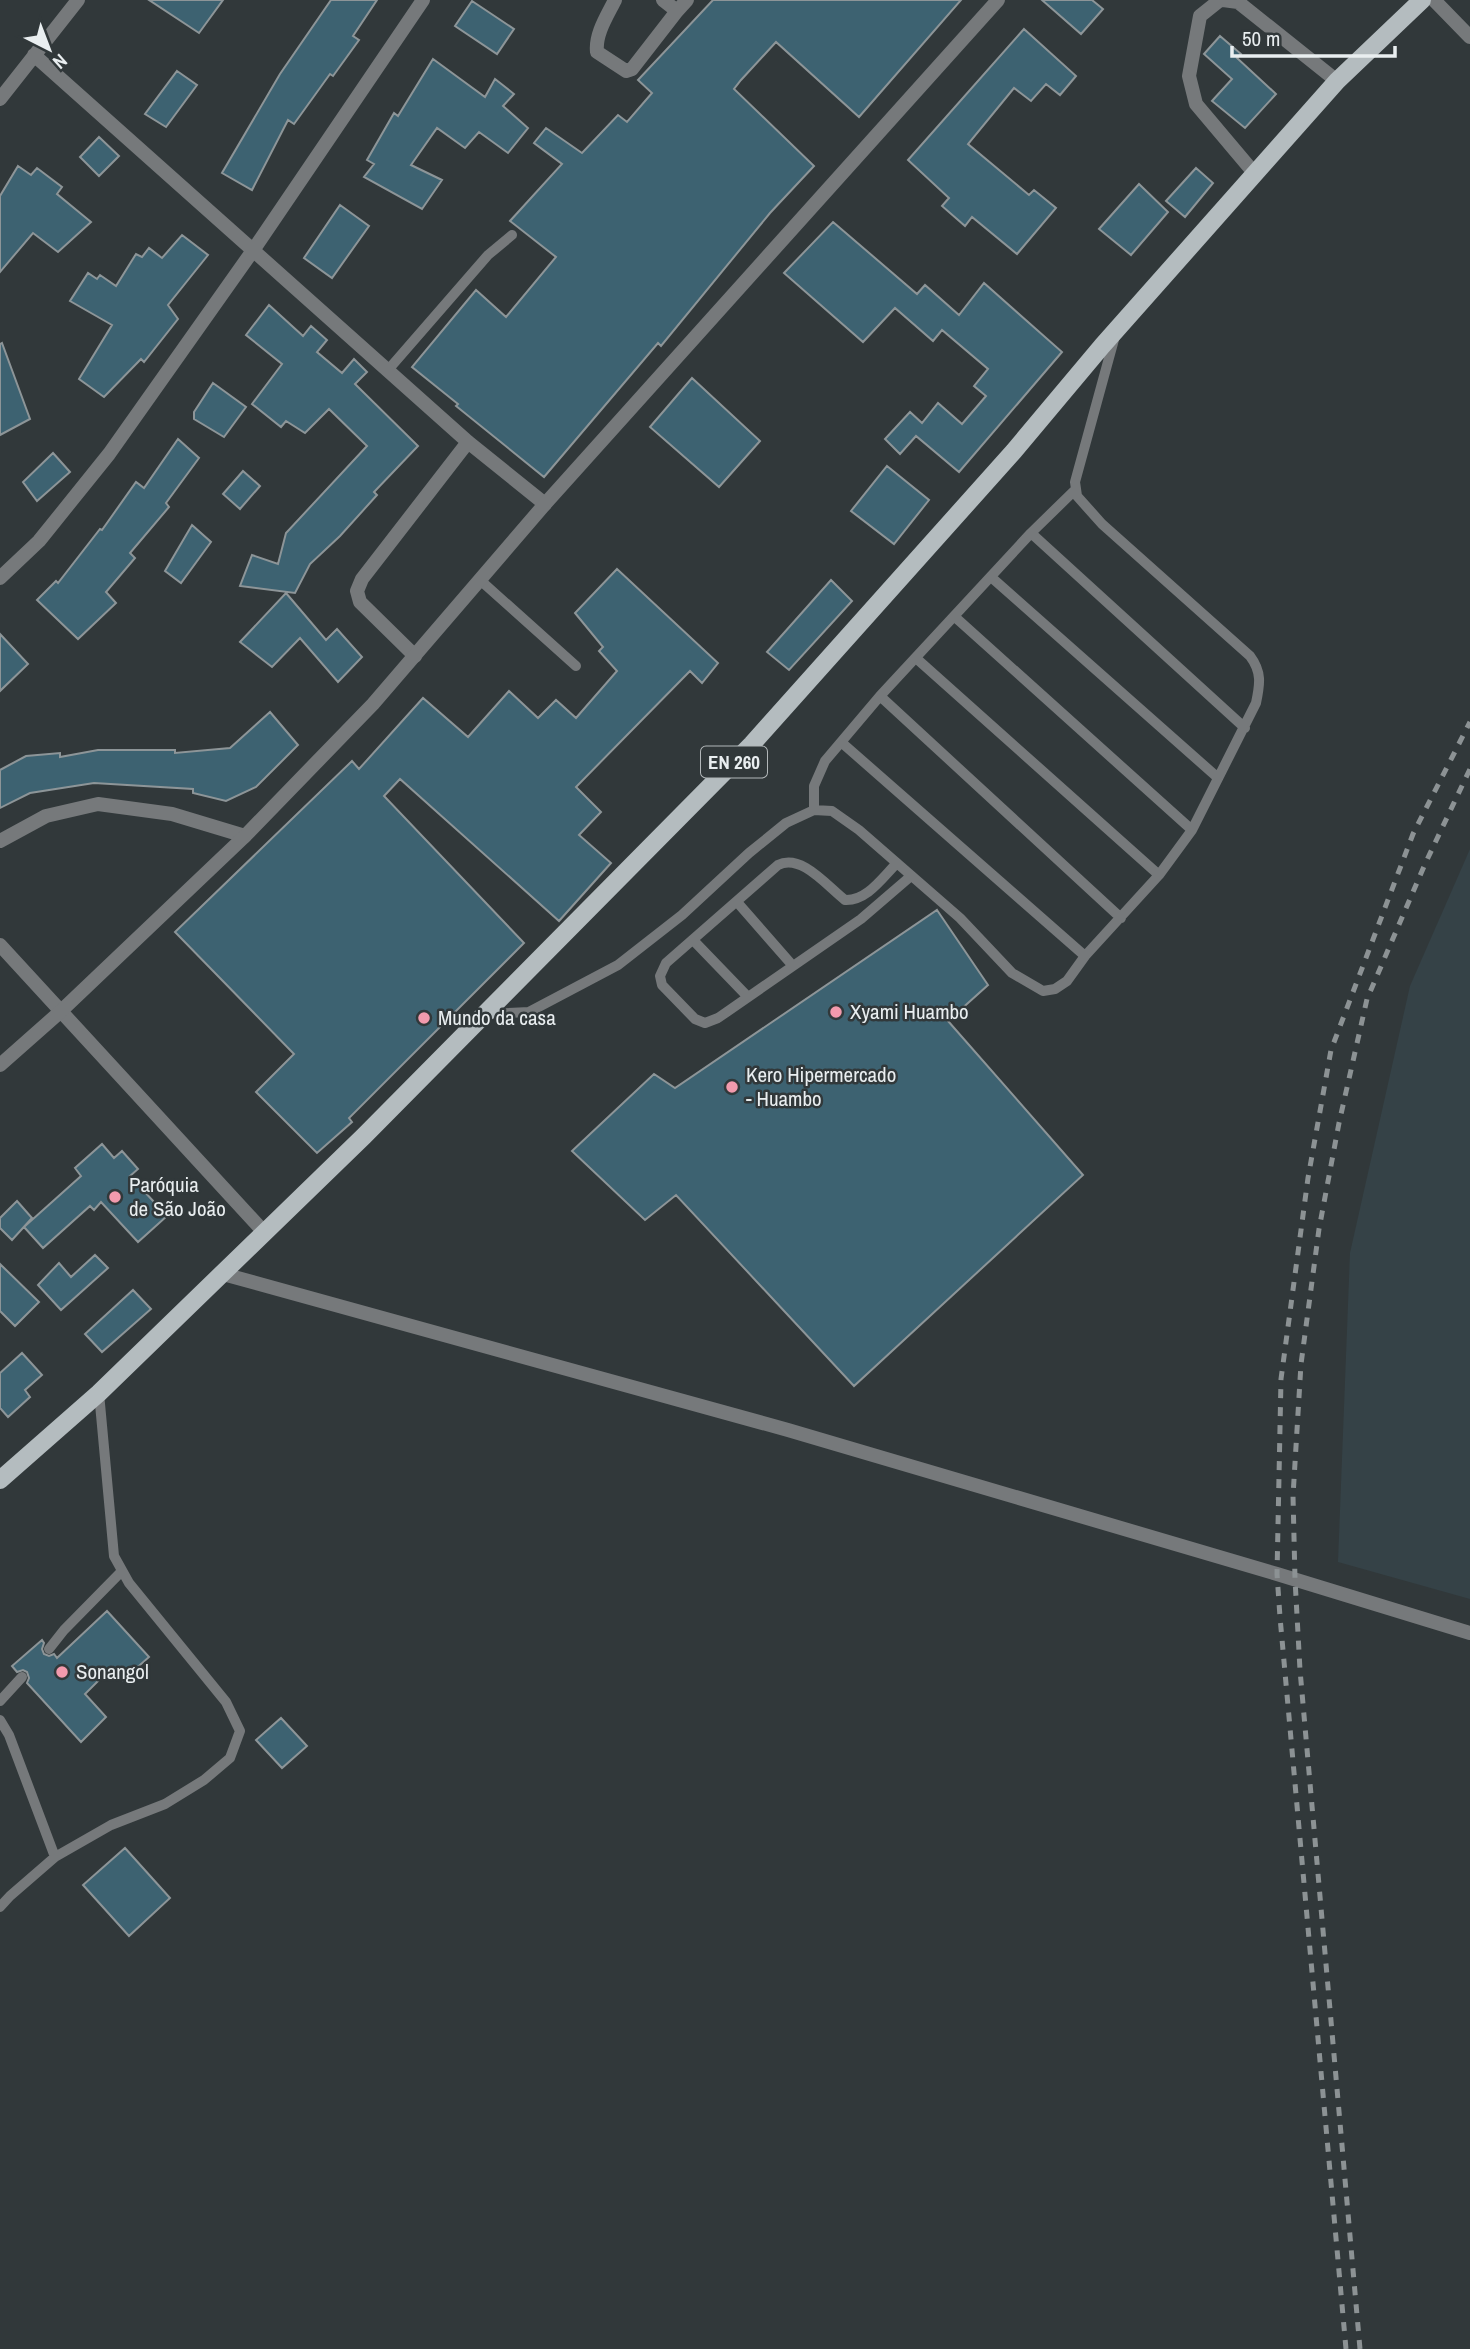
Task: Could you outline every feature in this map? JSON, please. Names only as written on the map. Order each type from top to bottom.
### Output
[{"type":"main road","name":"EN 260","points":[[0,1480],[99,1393],[364,1136],[752,744],[1006,461],[1118,328],[1337,81],[1422,0]]},
{"type":"street","points":[[0,99],[78,0]]},
{"type":"street","points":[[0,578],[39,541],[108,454],[254,249],[423,0]]},
{"type":"street","points":[[615,0],[601,29],[596,45],[597,52],[626,71],[637,63],[687,0]]},
{"type":"street","points":[[663,0],[677,11]]},
{"type":"street","points":[[0,1065],[60,1012],[245,836],[373,704],[545,504],[998,0]]},
{"type":"street","points":[[1255,174],[1196,104],[1189,76],[1199,16],[1221,0],[1238,2],[1337,81]]},
{"type":"street","points":[[1434,0],[1470,37]]},
{"type":"street","points":[[34,55],[468,442],[545,504]]},
{"type":"street","points":[[415,656],[360,603],[357,591],[362,579],[468,442]]},
{"type":"street","points":[[0,841],[46,816],[98,804],[172,814],[245,836]]},
{"type":"street","points":[[0,944],[264,1232]]},
{"type":"street","points":[[223,1274],[789,1430],[1470,1633]]},
{"type":"lane","points":[[388,370],[488,255],[512,235]]},
{"type":"lane","points":[[484,1014],[529,1012],[618,965],[682,915],[786,823],[814,810],[832,811],[897,863],[960,918],[1012,973],[1043,991],[1055,989],[1067,981],[1085,956],[1159,875],[1192,830],[1217,777],[1245,728],[1256,703],[1261,681],[1258,667],[1231,637],[1102,524],[1077,496],[1075,482],[1084,445],[1118,328]]},
{"type":"lane","points":[[814,810],[814,786],[825,761],[880,696],[1031,533],[1076,489]]},
{"type":"lane","points":[[1031,533],[1245,728]]},
{"type":"lane","points":[[991,577],[1217,777]]},
{"type":"lane","points":[[480,580],[576,666]]},
{"type":"lane","points":[[956,617],[1192,830]]},
{"type":"lane","points":[[917,659],[1159,875]]},
{"type":"lane","points":[[880,696],[1121,918]]},
{"type":"lane","points":[[841,742],[1085,956]]},
{"type":"lane","points":[[897,863],[865,895],[854,900],[845,900],[798,862],[786,861],[778,865],[666,963],[660,976],[662,985],[695,1019],[705,1023],[718,1018],[862,919],[911,876]]},
{"type":"lane","points":[[737,902],[793,966]]},
{"type":"lane","points":[[693,940],[748,997]]},
{"type":"lane","points":[[0,1907],[55,1857],[111,1825],[165,1804],[204,1780],[230,1758],[240,1731],[226,1702],[129,1583],[114,1556],[99,1393]]},
{"type":"lane","points":[[49,1649],[122,1571]]},
{"type":"lane","points":[[0,1701],[22,1677]]},
{"type":"lane","points":[[0,1720],[9,1735],[55,1857]]},
{"type":"shaded area","points":[[1470,849],[1470,1599],[1338,1562],[1350,1253],[1410,986]]},
{"type":"building","points":[[149,0],[223,0],[199,33]]},
{"type":"building","points":[[331,0],[377,0],[353,36],[359,40],[333,76],[330,74],[294,124],[288,120],[252,190],[222,173],[280,74]]},
{"type":"building","points":[[713,0],[961,0],[859,117],[776,42],[741,80],[734,89],[814,166],[770,213],[661,346],[658,343],[544,477],[412,367],[476,290],[506,317],[556,257],[510,221],[562,164],[534,143],[546,128],[582,153],[618,115],[627,122],[652,93],[638,80]]},
{"type":"building","points":[[1042,0],[1092,0],[1103,9],[1081,34]]},
{"type":"building","points":[[472,1],[514,29],[497,54],[455,26]]},
{"type":"building","points":[[1024,29],[1076,76],[1060,95],[1046,84],[1031,101],[1014,88],[968,144],[1029,195],[1034,190],[1056,208],[1017,254],[972,217],[965,226],[942,206],[949,198],[908,160]]},
{"type":"building","points":[[1220,36],[1241,54],[1237,58],[1276,94],[1245,128],[1212,101],[1232,79],[1204,54]]},
{"type":"building","points":[[433,59],[485,97],[495,79],[514,94],[503,106],[528,128],[508,153],[479,132],[465,148],[437,128],[411,165],[442,180],[422,209],[364,177],[374,164],[367,160],[394,113],[398,116]]},
{"type":"building","points":[[177,71],[197,85],[166,127],[145,114]]},
{"type":"building","points":[[99,137],[119,156],[99,176],[80,157]]},
{"type":"building","points":[[18,166],[31,175],[37,168],[62,187],[57,194],[91,222],[58,252],[33,233],[0,272],[0,196]]},
{"type":"building","points":[[1196,168],[1213,183],[1185,217],[1166,201]]},
{"type":"building","points":[[1139,184],[1168,212],[1131,255],[1099,229]]},
{"type":"building","points":[[340,205],[369,226],[332,278],[304,258]]},
{"type":"building","points":[[833,222],[917,294],[925,285],[959,315],[984,283],[1062,352],[959,472],[916,436],[900,454],[885,439],[910,412],[922,423],[938,403],[962,424],[986,396],[974,386],[988,369],[942,330],[933,341],[895,308],[863,342],[784,273]]},
{"type":"building","points":[[182,235],[208,255],[168,305],[178,319],[144,362],[141,359],[104,397],[79,379],[112,325],[70,301],[88,273],[97,279],[100,275],[116,286],[136,254],[142,257],[149,248],[162,258]]},
{"type":"building","points":[[269,305],[303,336],[311,326],[327,340],[317,352],[342,373],[354,359],[367,372],[355,384],[418,446],[374,492],[377,495],[340,536],[310,564],[295,593],[240,586],[252,555],[278,564],[286,533],[367,446],[329,409],[305,433],[286,421],[281,427],[252,404],[282,364],[246,335]]},
{"type":"building","points":[[2,343],[30,419],[0,435],[0,344]]},
{"type":"building","points":[[692,378],[760,441],[719,487],[650,427]]},
{"type":"building","points":[[213,383],[246,407],[224,437],[194,419],[194,412]]},
{"type":"building","points":[[178,439],[199,458],[166,503],[169,507],[130,553],[135,558],[106,592],[116,603],[78,639],[37,600],[56,581],[58,583],[100,529],[102,530],[136,482],[144,488]]},
{"type":"building","points":[[53,453],[70,472],[37,501],[23,482]]},
{"type":"building","points":[[887,466],[929,500],[894,544],[851,511]]},
{"type":"building","points":[[243,471],[260,486],[240,509],[223,494]]},
{"type":"building","points":[[192,525],[211,542],[181,583],[165,571]]},
{"type":"building","points":[[617,569],[718,663],[702,683],[690,671],[576,787],[601,812],[579,835],[611,863],[559,921],[400,779],[384,796],[524,943],[349,1118],[352,1122],[317,1153],[256,1092],[294,1054],[175,932],[352,761],[359,769],[423,698],[468,737],[509,691],[538,718],[556,700],[576,718],[617,671],[599,651],[603,647],[575,613]]},
{"type":"building","points":[[831,580],[852,601],[789,670],[767,652]]},
{"type":"building","points":[[286,593],[326,640],[337,629],[362,657],[338,682],[300,638],[272,667],[240,642]]},
{"type":"building","points":[[0,634],[28,664],[0,691]]},
{"type":"building","points":[[270,712],[298,745],[256,787],[226,801],[193,793],[193,789],[94,783],[30,793],[0,808],[0,770],[26,756],[60,753],[60,757],[98,750],[175,750],[175,753],[230,748]]},
{"type":"building","points":[[937,910],[988,985],[948,1021],[1083,1175],[854,1386],[676,1195],[645,1220],[572,1151],[654,1074],[675,1088]]},
{"type":"building","name":"Paróquia de São João","points":[[102,1144],[114,1158],[122,1151],[138,1169],[130,1176],[167,1216],[138,1242],[101,1202],[94,1210],[90,1206],[43,1248],[24,1227],[81,1176],[75,1168]]},
{"type":"building","points":[[17,1201],[32,1218],[12,1240],[0,1228],[0,1218]]},
{"type":"building","points":[[95,1255],[108,1268],[61,1310],[38,1285],[59,1263],[71,1277]]},
{"type":"building","points":[[0,1264],[39,1302],[15,1326],[0,1311]]},
{"type":"building","points":[[133,1290],[151,1309],[102,1352],[85,1334]]},
{"type":"building","points":[[22,1353],[42,1375],[25,1390],[30,1397],[8,1417],[0,1408],[0,1373]]},
{"type":"building","name":"Sonangol","points":[[107,1611],[149,1657],[123,1680],[112,1667],[85,1694],[106,1717],[81,1742],[27,1683],[27,1672],[17,1672],[12,1666],[42,1640],[44,1654],[54,1654],[57,1658]]},
{"type":"building","points":[[281,1718],[307,1746],[282,1768],[256,1740]]},
{"type":"building","points":[[125,1848],[170,1898],[129,1936],[83,1885]]},
{"type":"railway","points":[[1346,2349],[1277,1574],[1281,1379],[1308,1178],[1331,1050],[1413,834],[1470,722]]},
{"type":"railway","points":[[1360,2349],[1300,1670],[1293,1496],[1301,1364],[1319,1229],[1367,999],[1425,864],[1470,769]]},
{"type":"place","name":"Xyami Huambo","points":[[836,1012]]},
{"type":"place","name":"Mundo da casa","points":[[424,1018]]},
{"type":"place","name":"Kero Hipermercado - Huambo","points":[[732,1087]]},
{"type":"place","name":"Paróquia de São João","points":[[115,1197]]},
{"type":"place","name":"Sonangol","points":[[62,1672]]}]
